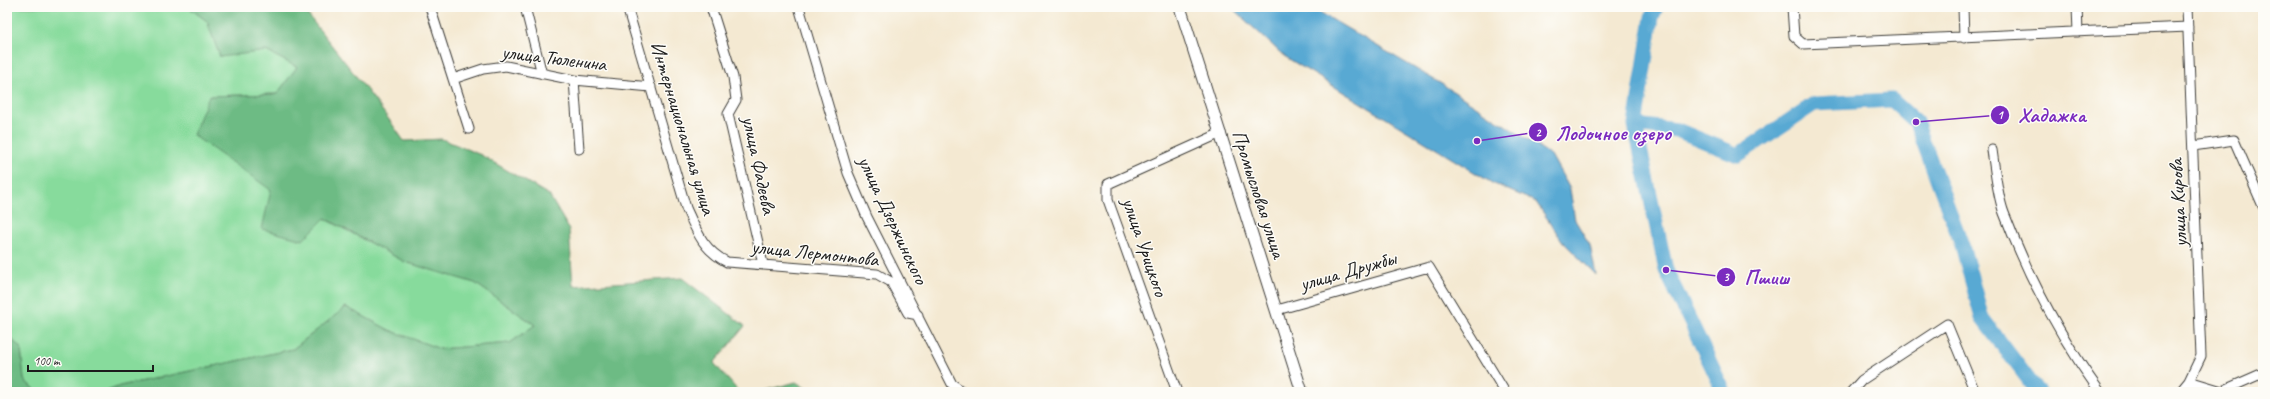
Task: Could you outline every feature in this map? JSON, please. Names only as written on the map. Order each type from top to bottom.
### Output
[{"type":"main road","name":"Промысловая улица","points":[[1180,7],[1302,392]]},
{"type":"street","points":[[430,7],[469,129]]},
{"type":"street","points":[[525,7],[542,74]]},
{"type":"street","name":"Интернациональная улица","points":[[627,7],[686,208],[700,239],[714,255]]},
{"type":"street","name":"улица Фадеева","points":[[711,7],[733,77],[736,100],[728,114],[763,264]]},
{"type":"street","name":"улица Дзержинского","points":[[799,7],[848,173],[867,217],[952,384],[963,392]]},
{"type":"street","points":[[1792,7],[1794,36],[1803,44],[2188,27]]},
{"type":"street","points":[[1963,7],[1964,38]]},
{"type":"street","points":[[2077,7],[2078,32]]},
{"type":"street","name":"улица Кирова","points":[[2180,392],[2189,381],[2201,356],[2187,7]]},
{"type":"street","name":"улица Тюленина","points":[[453,79],[483,69],[506,66],[574,80],[651,87]]},
{"type":"street","points":[[574,80],[579,148]]},
{"type":"street","name":"улица Урицкого","points":[[1177,392],[1108,200],[1108,184],[1221,133]]},
{"type":"street","points":[[2193,146],[2234,140],[2263,206]]},
{"type":"street","points":[[1992,150],[2004,211],[2030,272],[2050,314],[2100,392]]},
{"type":"street","name":"улица Лермонтова","points":[[714,255],[726,262],[877,274],[891,282],[908,313],[918,315]]},
{"type":"street","name":"улица Дружбы","points":[[1277,310],[1429,267],[1505,392]]},
{"type":"street","points":[[1851,392],[1862,380],[1947,324],[1975,392]]},
{"type":"street","points":[[2189,381],[2222,391],[2263,373]]},
{"type":"green space","points":[[7,7],[188,7],[207,21],[220,56],[266,51],[297,67],[277,94],[209,96],[324,218],[405,262],[475,283],[535,325],[510,343],[440,349],[389,330],[346,307],[293,349],[120,386],[105,392],[37,392],[24,380],[21,349],[7,334]]},
{"type":"green space","points":[[188,7],[302,7],[367,90],[404,141],[442,139],[481,155],[549,195],[569,229],[573,286],[682,278],[745,326],[714,363],[739,392],[105,392],[120,386],[293,349],[346,307],[389,330],[440,349],[510,343],[535,325],[475,283],[405,262],[325,218],[303,240],[262,229],[271,190],[193,135],[209,96],[277,94],[297,67],[266,51],[220,57],[207,21]]},
{"type":"green space","points":[[7,334],[21,349],[24,380],[37,392],[7,392]]},
{"type":"green space","points":[[796,382],[812,392],[759,392]]},
{"type":"water","points":[[1231,7],[1311,7],[1445,86],[1551,155],[1570,189],[1575,220],[1590,245],[1596,275],[1563,242],[1536,202],[1492,183],[1284,56]]},
{"type":"waterway","points":[[1656,7],[1652,17],[1635,125],[1666,270],[1724,392]]},
{"type":"waterway","points":[[1635,125],[1677,130],[1738,155],[1814,104],[1892,100],[1916,122],[1962,245],[1982,318],[2038,392]]},
{"type":"place","name":"Хадажка","points":[[1916,122]]},
{"type":"place","name":"Лодочное озеро","points":[[1477,141]]},
{"type":"place","name":"Пшиш","points":[[1666,270]]}]
